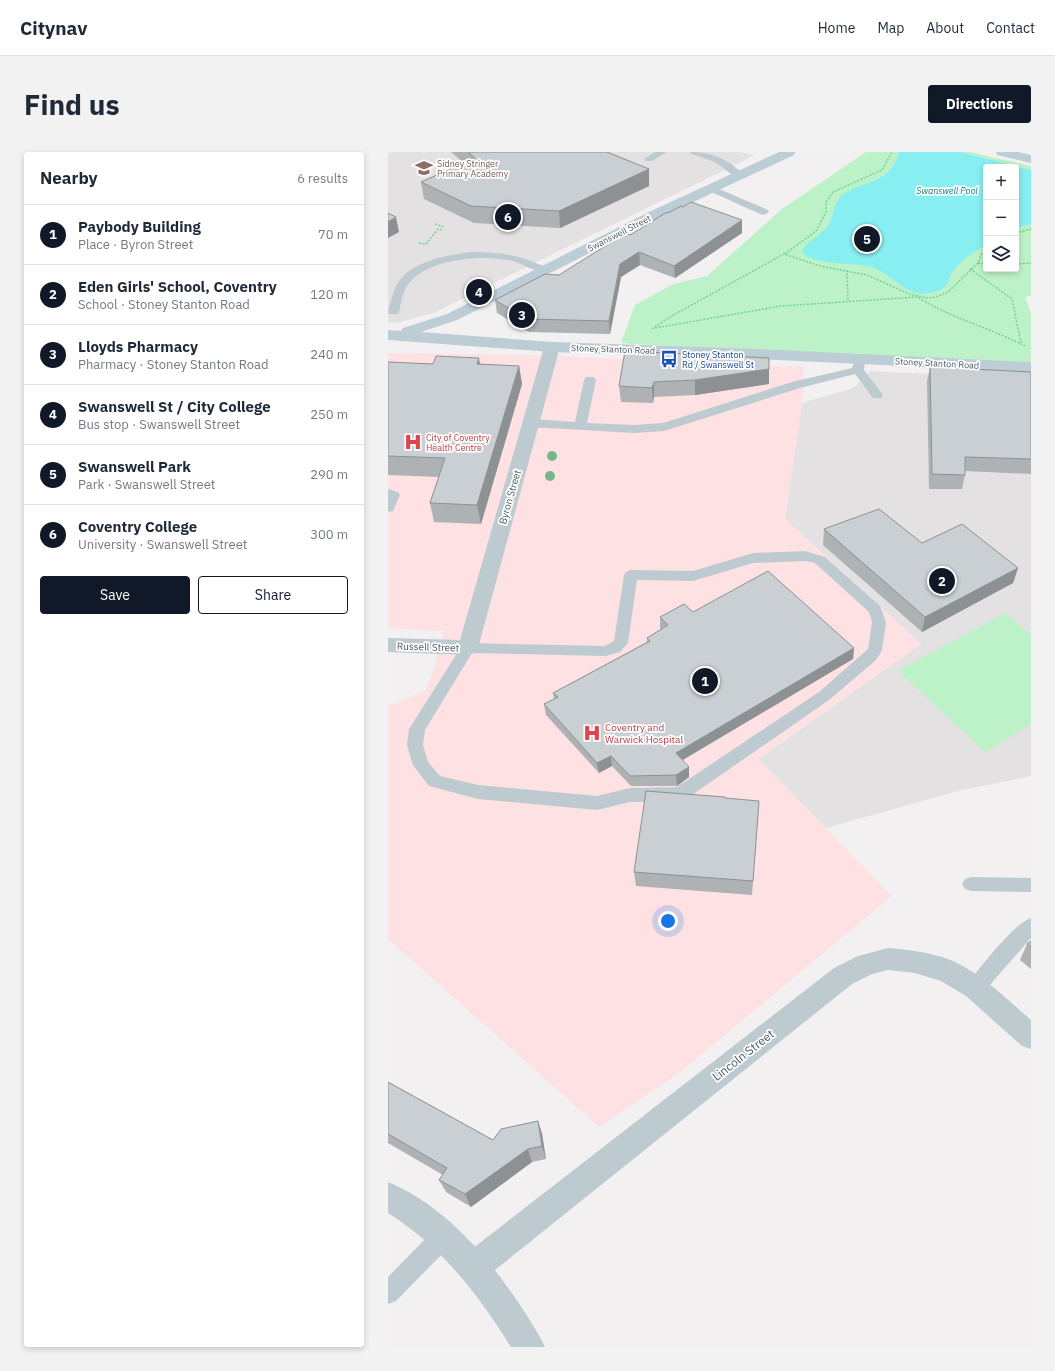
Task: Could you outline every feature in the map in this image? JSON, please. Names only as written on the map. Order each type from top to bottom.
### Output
[{"type":"main road","name":"Swanswell Street","points":[[390,336],[452,317],[710,188],[789,152]]},
{"type":"main road","points":[[1002,152],[1031,160]]},
{"type":"main road","points":[[452,317],[441,330],[446,336],[459,339]]},
{"type":"main road","name":"Stoney Stanton Road","points":[[390,336],[459,339],[552,347],[624,349],[858,365],[1031,367]]},
{"type":"street","name":"Byron Street","points":[[468,648],[552,347]]},
{"type":"street","name":"Russell Street","points":[[388,645],[468,648]]},
{"type":"street","name":"Lincoln Street","points":[[474,1267],[843,976],[867,964],[888,959],[915,962],[948,971],[975,988],[1031,1037]]},
{"type":"street","points":[[388,1196],[409,1208],[443,1237],[474,1267],[494,1293],[529,1347]]},
{"type":"lane","points":[[649,159],[662,152]]},
{"type":"lane","points":[[695,152],[718,160],[738,175]]},
{"type":"lane","points":[[710,188],[764,212]]},
{"type":"lane","points":[[392,312],[406,279],[428,266],[444,260],[485,255],[501,256],[516,259],[544,270]]},
{"type":"lane","points":[[531,424],[634,429],[664,426],[858,365],[877,395]]},
{"type":"lane","points":[[580,426],[590,380]]},
{"type":"lane","points":[[388,493],[393,495],[388,508]]},
{"type":"lane","points":[[806,556],[820,560],[875,610],[879,622],[875,650],[871,656],[824,696],[683,792],[674,795],[630,795],[597,803],[478,792],[435,781],[421,765],[415,745],[417,729],[468,648],[605,650],[614,648],[621,642],[631,575],[693,576],[753,558],[806,556]]},
{"type":"lane","points":[[971,884],[1031,885]]},
{"type":"lane","points":[[975,988],[1017,939],[1031,926]]},
{"type":"lane","points":[[388,1293],[443,1237]]},
{"type":"path","points":[[624,349],[629,344],[670,317],[784,254],[816,231],[826,212],[826,202],[833,192],[882,170],[892,152]]},
{"type":"path","points":[[435,224],[444,227]]},
{"type":"path","points":[[419,243],[426,244],[438,229],[442,230]]},
{"type":"path","points":[[1019,232],[1031,229]]},
{"type":"path","points":[[784,254],[825,267],[847,270],[869,276],[902,292],[917,297],[936,309],[1021,343],[1026,347]]},
{"type":"path","points":[[978,264],[981,255],[983,254]]},
{"type":"path","points":[[1019,264],[1031,263]]},
{"type":"path","points":[[654,328],[781,306],[936,297],[947,292],[970,268],[978,264],[983,264]]},
{"type":"path","points":[[970,268],[1012,299],[1021,343]]},
{"type":"path","points":[[847,270],[848,301]]},
{"type":"shaded area","points":[[388,152],[738,152],[755,155],[433,313],[397,323],[388,322]]},
{"type":"shaded area","name":"Coventry and Warwick Hospital","points":[[388,353],[530,355],[804,367],[802,403],[785,519],[921,644],[758,759],[892,896],[678,1074],[599,1127],[388,939],[388,706],[425,691],[434,669],[444,631],[388,628]]},
{"type":"shaded area","points":[[870,371],[1031,379],[1031,776],[958,791],[826,828],[758,759],[921,644],[785,519],[802,403],[853,388]]},
{"type":"green space","points":[[866,152],[969,152],[1031,166],[1031,296],[1025,297],[1031,313],[1031,364],[629,344],[621,342],[635,305],[673,284],[707,276],[782,209]]},
{"type":"green space","points":[[1005,613],[1031,635],[1031,724],[985,752],[898,671]]},
{"type":"water","name":"Swanswell Pool","points":[[899,152],[960,152],[1007,164],[983,164],[983,247],[972,253],[956,267],[951,273],[945,287],[930,293],[911,291],[880,271],[871,267],[814,259],[807,256],[802,251],[828,226],[835,206],[842,195],[883,176],[895,163]]},
{"type":"water","name":"Swanswell Pool","points":[[1019,167],[1031,170],[1031,224],[1019,227]]},
{"type":"building","points":[[468,152],[607,152],[649,169],[559,211],[471,206],[421,182],[475,158]]},
{"type":"building","points":[[691,202],[742,220],[674,266],[639,252],[620,264],[609,321],[527,319],[495,300],[545,274],[559,275],[626,233],[630,235],[667,212],[668,213],[681,206],[683,207]]},
{"type":"building","points":[[388,213],[396,217],[388,222]]},
{"type":"building","points":[[625,351],[769,358],[769,369],[695,380],[654,382],[652,388],[619,386]]},
{"type":"building","name":"City of Coventry Health Centre","points":[[436,356],[479,358],[477,364],[519,366],[477,505],[430,503],[445,458],[388,456],[388,362],[433,364]]},
{"type":"building","points":[[930,367],[1031,372],[1031,459],[965,457],[965,475],[932,474]]},
{"type":"building","points":[[879,509],[922,543],[962,524],[1018,568],[925,617],[824,529]]},
{"type":"building","points":[[768,571],[854,648],[676,753],[689,767],[676,775],[630,776],[611,756],[597,763],[544,704],[558,697],[553,693],[650,641],[647,638],[668,625],[660,617],[684,604],[693,612]]},
{"type":"building","points":[[646,791],[759,801],[753,881],[634,872]]},
{"type":"building","points":[[1031,941],[1031,947],[1027,944]]},
{"type":"building","points":[[388,1082],[493,1140],[501,1129],[538,1121],[542,1146],[528,1149],[465,1194],[439,1180],[447,1168],[388,1134]]},
{"type":"place","name":"Sidney Stringer Primary Academy","points":[[424,168]]},
{"type":"place","name":"Coventry College","points":[[508,217]]},
{"type":"place","name":"Swanswell Park","points":[[867,239]]},
{"type":"place","name":"Swanswell St / City College","points":[[479,292]]},
{"type":"place","name":"Lloyds Pharmacy","points":[[522,315]]},
{"type":"place","name":"Stoney Stanton Rd / Swanswell St","points":[[669,359]]},
{"type":"place","name":"City of Coventry Health Centre","points":[[413,442]]},
{"type":"place","name":"Eden Girls' School, Coventry","points":[[942,581]]},
{"type":"place","name":"Paybody Building","points":[[705,681]]},
{"type":"place","name":"Coventry and Warwick Hospital","points":[[592,733]]}]
